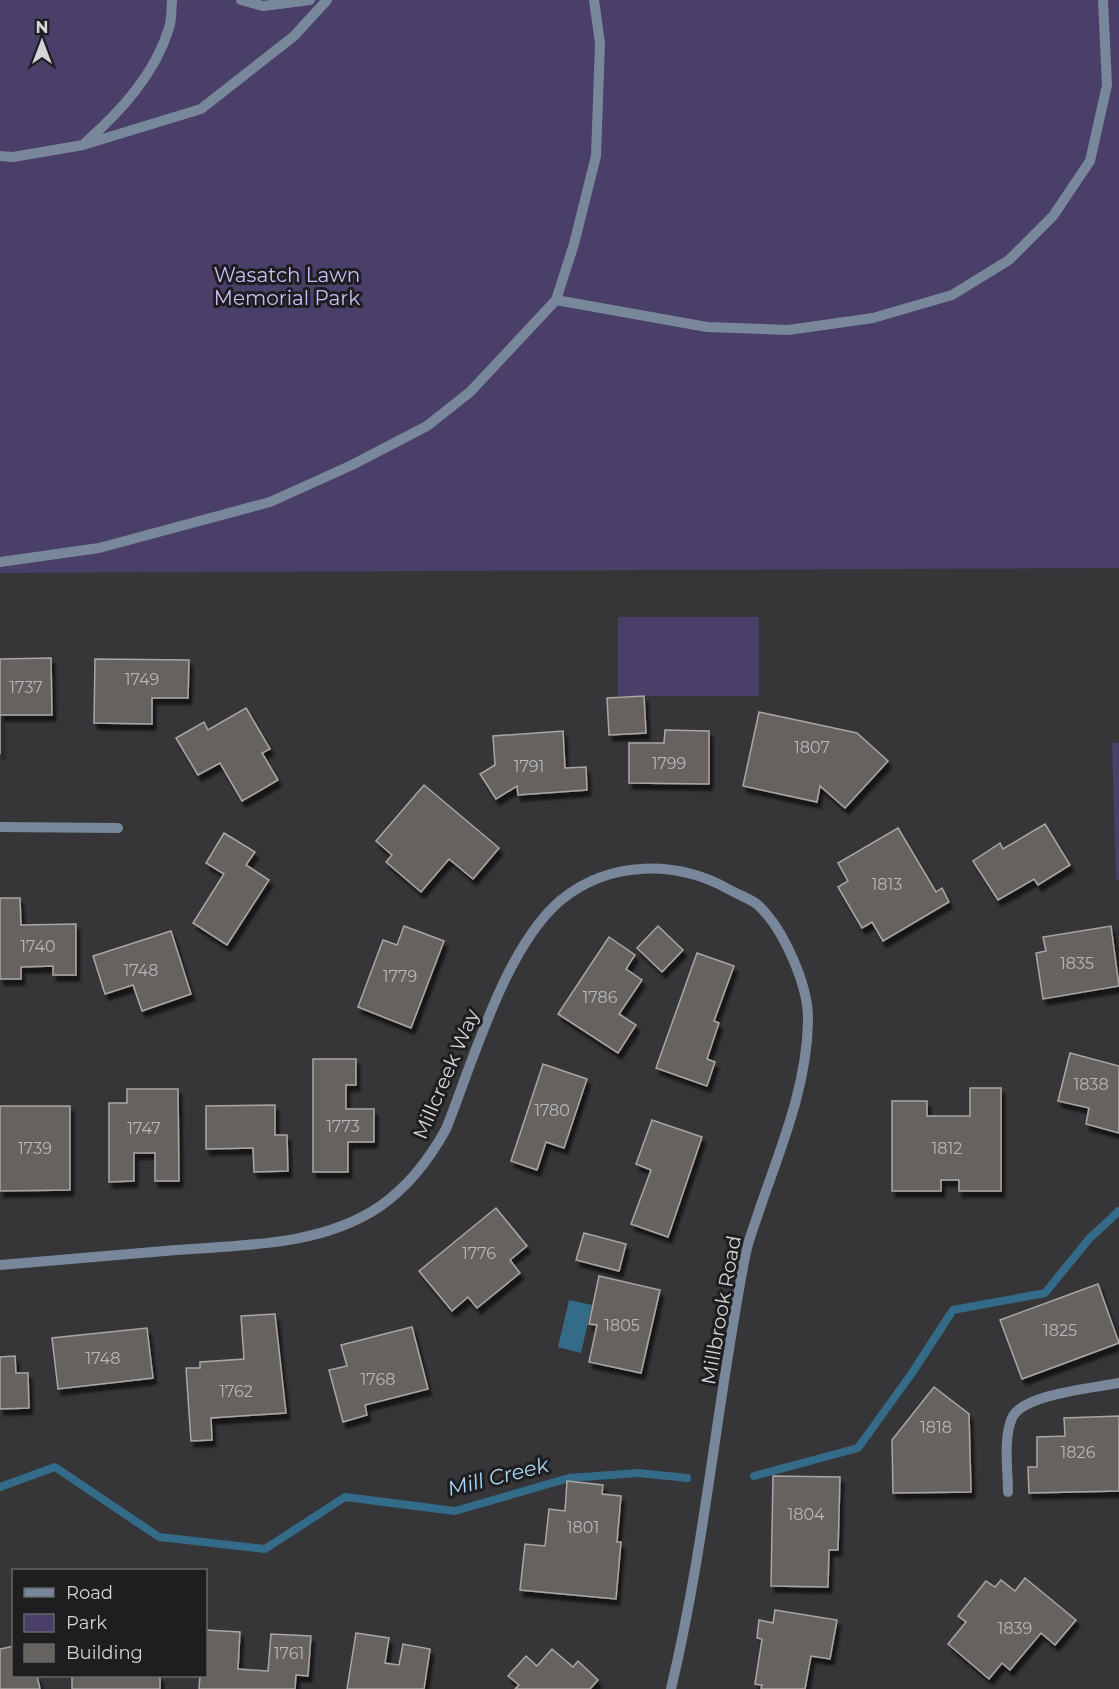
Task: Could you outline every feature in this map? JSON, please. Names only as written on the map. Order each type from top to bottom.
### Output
[{"type":"street","points":[[83,145],[118,114],[149,71],[170,28],[172,0]]},
{"type":"street","points":[[241,0],[263,6],[310,0]]},
{"type":"street","points":[[0,156],[14,157],[83,145],[201,109],[294,36],[327,0]]},
{"type":"street","points":[[0,562],[99,548],[270,502],[352,465],[427,426],[501,360],[556,300],[574,244],[596,156],[600,43],[594,0]]},
{"type":"street","points":[[556,300],[707,327],[788,330],[873,318],[952,295],[1009,260],[1053,216],[1090,161],[1107,85],[1103,0]]},
{"type":"street","points":[[0,827],[118,828]]},
{"type":"street","name":"Millcreek Way","points":[[0,1265],[281,1241],[335,1227],[377,1208],[405,1185],[435,1149],[446,1129],[504,982],[531,936],[561,900],[609,874],[633,870],[682,870],[706,877]]},
{"type":"street","name":"Millbrook Road","points":[[671,1689],[690,1609],[745,1253],[801,1086],[808,1020],[804,986],[787,945],[758,905],[706,877]]},
{"type":"street","points":[[1008,1492],[1008,1434],[1012,1417],[1020,1408],[1035,1400],[1119,1383]]},
{"type":"green space","name":"Wasatch Lawn Memorial Park","points":[[0,0],[1119,0],[1119,568],[0,573]]},
{"type":"green space","points":[[618,617],[759,617],[759,696],[618,696]]},
{"type":"green space","points":[[1112,743],[1119,743],[1119,880],[1116,880]]},
{"type":"water","points":[[569,1300],[592,1305],[581,1353],[558,1347]]},
{"type":"building","points":[[51,658],[52,715],[0,715],[0,659]]},
{"type":"building","points":[[95,659],[189,660],[188,698],[152,698],[152,724],[94,723]]},
{"type":"building","points":[[644,696],[646,733],[609,735],[607,698]]},
{"type":"building","points":[[246,708],[270,749],[262,753],[278,780],[242,801],[220,763],[198,775],[176,738],[204,722],[208,730]]},
{"type":"building","points":[[759,712],[857,733],[888,761],[845,808],[820,786],[817,802],[743,786]]},
{"type":"building","points":[[665,730],[709,731],[709,784],[629,783],[629,743],[664,743]]},
{"type":"building","points":[[563,731],[565,768],[586,767],[587,790],[518,795],[517,786],[496,799],[480,774],[495,765],[493,736]]},
{"type":"building","points":[[424,785],[499,848],[473,879],[449,859],[421,892],[386,862],[392,855],[376,841]]},
{"type":"building","points":[[1045,824],[1070,865],[1038,885],[1034,879],[998,900],[973,861],[1000,843],[1003,849]]},
{"type":"building","points":[[898,828],[936,892],[942,888],[949,902],[883,941],[872,922],[862,928],[838,887],[848,881],[838,863]]},
{"type":"building","points":[[224,833],[255,852],[246,865],[269,880],[227,945],[193,923],[224,874],[206,863]]},
{"type":"building","points":[[0,898],[20,898],[21,925],[76,924],[76,975],[53,975],[53,966],[21,967],[21,979],[0,979]]},
{"type":"building","points":[[404,926],[444,941],[411,1028],[358,1007],[383,940],[397,945]]},
{"type":"building","points":[[658,926],[683,950],[662,972],[637,948]]},
{"type":"building","points":[[1111,926],[1119,986],[1043,999],[1036,953],[1046,951],[1043,937]]},
{"type":"building","points":[[171,931],[191,994],[142,1011],[133,985],[105,994],[93,956]]},
{"type":"building","points":[[609,937],[635,955],[626,969],[642,980],[619,1014],[636,1025],[618,1053],[558,1014]]},
{"type":"building","points":[[697,953],[734,966],[714,1021],[719,1023],[707,1059],[715,1062],[707,1086],[656,1068]]},
{"type":"building","points":[[1070,1053],[1119,1066],[1119,1133],[1086,1124],[1089,1108],[1058,1101]]},
{"type":"building","points":[[313,1059],[356,1059],[356,1085],[346,1085],[346,1109],[374,1109],[374,1142],[348,1142],[348,1172],[313,1172]]},
{"type":"building","points":[[543,1064],[587,1079],[564,1148],[546,1142],[537,1170],[511,1161]]},
{"type":"building","points":[[970,1088],[1001,1088],[1001,1191],[959,1191],[959,1180],[941,1180],[941,1191],[892,1191],[892,1101],[927,1101],[927,1116],[970,1116]]},
{"type":"building","points":[[127,1089],[178,1089],[179,1181],[155,1181],[155,1153],[134,1153],[134,1181],[109,1182],[109,1103],[127,1103]]},
{"type":"building","points":[[275,1105],[275,1135],[287,1135],[288,1171],[254,1172],[253,1148],[206,1149],[206,1106]]},
{"type":"building","points":[[0,1106],[70,1106],[70,1190],[0,1191]]},
{"type":"building","points":[[652,1120],[702,1137],[668,1237],[631,1224],[651,1170],[636,1164]]},
{"type":"building","points":[[496,1208],[527,1246],[510,1260],[520,1273],[477,1308],[468,1297],[452,1311],[419,1271]]},
{"type":"building","points":[[584,1233],[626,1244],[619,1271],[576,1260]]},
{"type":"building","points":[[599,1276],[660,1290],[641,1373],[589,1362],[597,1325],[589,1324]]},
{"type":"building","points":[[1098,1284],[1119,1343],[1022,1379],[1000,1320]]},
{"type":"building","points":[[275,1314],[286,1413],[211,1418],[212,1440],[191,1441],[186,1368],[200,1368],[200,1362],[244,1359],[241,1316]]},
{"type":"building","points":[[412,1327],[428,1389],[365,1405],[367,1415],[343,1422],[329,1370],[347,1366],[341,1345]]},
{"type":"building","points":[[147,1328],[153,1378],[58,1389],[52,1338]]},
{"type":"building","points":[[15,1356],[16,1373],[28,1373],[29,1408],[0,1409],[0,1357]]},
{"type":"building","points":[[934,1387],[969,1414],[971,1492],[893,1493],[892,1440]]},
{"type":"building","points":[[1119,1416],[1119,1491],[1029,1493],[1028,1467],[1037,1467],[1037,1437],[1065,1436],[1064,1418]]},
{"type":"building","points":[[773,1476],[840,1477],[838,1550],[829,1550],[828,1587],[771,1586]]},
{"type":"building","points":[[567,1481],[603,1485],[602,1494],[621,1496],[617,1542],[621,1542],[616,1599],[520,1590],[525,1544],[545,1546],[549,1509],[565,1511]]},
{"type":"building","points":[[1025,1578],[1076,1620],[1055,1645],[1041,1633],[1010,1670],[1002,1663],[989,1679],[948,1644],[966,1622],[958,1616],[986,1581],[995,1587],[1001,1580],[1015,1591]]},
{"type":"building","points":[[775,1610],[837,1620],[830,1659],[811,1656],[805,1689],[761,1689],[762,1685],[755,1684],[762,1639],[757,1638],[759,1620],[773,1623]]},
{"type":"building","points":[[207,1630],[240,1632],[238,1669],[268,1671],[271,1634],[311,1636],[308,1676],[296,1675],[295,1689],[199,1689],[200,1677],[207,1677]]},
{"type":"building","points":[[356,1633],[389,1638],[385,1663],[399,1665],[403,1644],[430,1649],[424,1689],[347,1689]]},
{"type":"building","points":[[12,1646],[12,1677],[37,1677],[40,1689],[0,1689],[0,1649]]},
{"type":"building","points":[[552,1649],[573,1667],[578,1661],[598,1680],[590,1689],[515,1689],[519,1685],[508,1676],[526,1656],[537,1666]]},
{"type":"building","points":[[72,1677],[160,1677],[160,1689],[72,1689]]},
{"type":"waterway","name":"Mill Creek","points":[[754,1476],[858,1448],[912,1373],[953,1310],[1045,1293],[1089,1239],[1119,1211]]},
{"type":"waterway","name":"Mill Creek","points":[[0,1487],[55,1467],[159,1537],[265,1549],[345,1497],[455,1511],[569,1478],[638,1473],[687,1478]]}]
